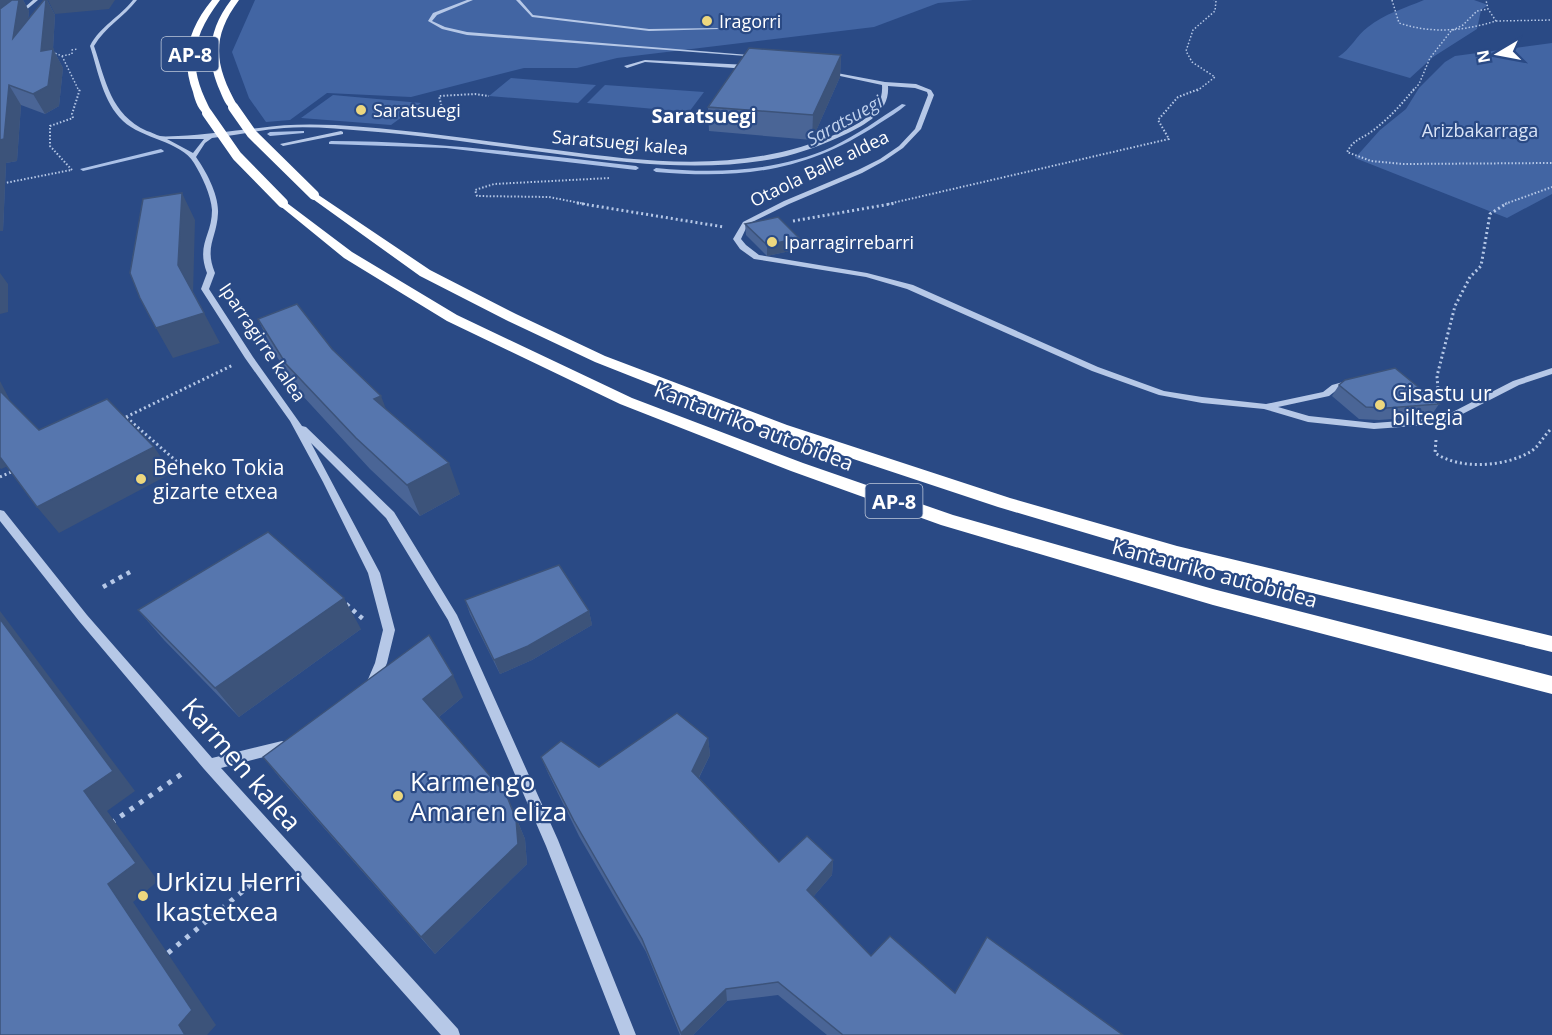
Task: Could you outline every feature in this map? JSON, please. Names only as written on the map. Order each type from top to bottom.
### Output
[{"type":"highway","name":"Kantauriko autobidea","points":[[216,0],[199,21],[190,53],[193,85],[207,113],[237,156],[283,203],[348,255],[452,318],[626,401],[797,467],[947,520],[1159,582],[1552,685]]},
{"type":"highway","name":"Kantauriko autobidea","points":[[235,0],[224,14],[213,48],[217,75],[233,107],[252,134],[314,195],[425,273],[511,318],[600,359],[781,429],[1004,503],[1177,553],[1552,644]]},
{"type":"street","points":[[135,0],[130,8],[98,33],[92,46],[116,110],[128,122],[193,157],[203,142],[211,136]]},
{"type":"street","points":[[471,0],[435,14],[430,21],[436,26],[452,30],[491,35],[763,56]]},
{"type":"street","points":[[518,0],[532,16],[649,30],[717,30]]},
{"type":"street","points":[[23,3],[35,1]]},
{"type":"street","points":[[0,31],[35,1]]},
{"type":"street","points":[[627,66],[645,61],[760,68]]},
{"type":"street","name":"Otaola Balle aldea","points":[[824,64],[878,77],[885,84],[916,86],[928,91],[931,95],[922,121],[906,143],[869,165],[751,219],[740,230],[737,239],[743,247],[757,257],[867,275],[910,287],[1138,385],[1184,398],[1265,406],[1308,419],[1374,426],[1443,421],[1516,383],[1552,371]]},
{"type":"street","points":[[817,71],[839,73],[885,84]]},
{"type":"street","name":"Saratsuegi kalea","points":[[159,138],[211,136],[288,126],[383,132],[641,162],[681,165],[725,162],[765,158],[807,149],[843,134],[872,119],[885,100],[885,84]]},
{"type":"street","name":"Saratsuegi kalea","points":[[283,144],[335,133],[383,132]]},
{"type":"street","name":"Iparragirre kalea","points":[[193,157],[203,174],[215,209],[206,244],[205,261],[211,273],[205,289],[249,358],[294,420],[374,573],[389,630],[381,663],[372,684],[362,697]]},
{"type":"street","name":"Otaola Balle aldea","points":[[1265,406],[1326,394],[1335,387],[1358,382]]},
{"type":"street","name":"Iparragirre kalea","points":[[294,420],[390,515],[453,618],[553,845],[628,1035]]},
{"type":"street","name":"Karmen kalea","points":[[1,517],[89,625],[207,762],[452,1035]]},
{"type":"street","points":[[207,762],[275,750],[295,741]]},
{"type":"path","points":[[786,222],[900,202],[1000,177],[1169,140],[1158,120],[1178,96],[1195,92],[1215,78],[1192,62],[1186,51],[1193,30],[1215,10],[1216,1],[1214,0]]},
{"type":"path","points":[[1392,0],[1399,23],[1428,30],[1451,31],[1496,21],[1552,20]]},
{"type":"path","points":[[1486,0],[1488,9],[1496,21]]},
{"type":"path","points":[[1488,9],[1477,11],[1463,25],[1451,31],[1430,58],[1419,84],[1408,98],[1368,134],[1353,141],[1347,152],[1354,157],[1372,161],[1406,164],[1552,163]]},
{"type":"path","points":[[51,51],[62,56],[72,54],[72,50],[78,49]]},
{"type":"path","points":[[0,184],[72,170],[50,146],[50,126],[73,118],[72,114],[80,89],[69,73],[62,56]]},
{"type":"path","points":[[383,132],[404,118],[442,108],[439,96],[475,94],[489,96]]},
{"type":"path","points":[[617,177],[494,184],[475,190],[477,196],[549,197],[740,230]]},
{"type":"path","points":[[1443,421],[1440,415],[1437,376],[1455,306],[1470,278],[1481,266],[1490,214],[1511,200],[1552,187]]},
{"type":"path","points":[[115,422],[230,367]]},
{"type":"path","points":[[1457,414],[1459,417],[1445,426],[1434,445],[1435,453],[1441,459],[1452,463],[1492,463],[1529,453],[1552,428]]},
{"type":"path","points":[[126,417],[183,467]]},
{"type":"path","points":[[0,477],[21,467]]},
{"type":"path","points":[[103,587],[130,572]]},
{"type":"path","points":[[342,601],[367,622]]},
{"type":"path","points":[[107,826],[207,762]]},
{"type":"path","points":[[168,954],[255,881]]},
{"type":"green space","points":[[255,0],[973,0],[938,3],[874,27],[617,58],[577,68],[524,68],[411,97],[327,93],[290,120],[266,122],[249,98],[232,52]]},
{"type":"green space","name":"Arizbakarraga","points":[[1424,0],[1474,0],[1488,5],[1481,10],[1477,29],[1433,57],[1410,78],[1338,57],[1374,22]]},
{"type":"green space","name":"Arizbakarraga","points":[[1552,43],[1552,194],[1507,218],[1355,158],[1380,130],[1406,109],[1419,88],[1445,62],[1455,56]]},
{"type":"green space","name":"Saratsuegi","points":[[511,78],[596,85],[578,103],[489,96]]},
{"type":"green space","name":"Saratsuegi","points":[[605,85],[704,92],[689,112],[587,103]]},
{"type":"green space","name":"Saratsuegi","points":[[333,95],[421,103],[391,125],[301,118]]},
{"type":"building","points":[[12,0],[19,0],[13,38],[46,0],[41,51],[53,49],[48,86],[33,94],[9,85],[4,139],[0,140],[0,9]]},
{"type":"building","points":[[749,48],[841,55],[813,115],[708,107]]},
{"type":"building","points":[[182,193],[178,265],[204,313],[156,328],[130,273],[143,199]]},
{"type":"building","points":[[778,217],[799,238],[767,245],[745,224]]},
{"type":"building","points":[[297,304],[332,349],[381,396],[374,399],[449,463],[407,485],[356,438],[286,364],[258,319]]},
{"type":"building","points":[[1395,368],[1439,404],[1387,408],[1366,407],[1339,385],[1345,380]]},
{"type":"building","points":[[0,391],[39,430],[107,399],[154,447],[37,507],[0,457]]},
{"type":"building","points":[[268,532],[344,598],[215,688],[138,610]]},
{"type":"building","points":[[559,565],[589,611],[528,646],[494,660],[465,600]]},
{"type":"building","points":[[0,619],[113,771],[84,791],[136,863],[108,884],[192,1010],[179,1025],[185,1035],[0,1035]]},
{"type":"building","name":"Karmengo Amaren eliza","points":[[429,635],[453,675],[423,699],[506,794],[516,819],[518,844],[421,937],[263,757]]},
{"type":"building","points":[[677,713],[708,738],[692,771],[779,862],[807,836],[833,860],[807,890],[871,956],[890,936],[955,993],[987,937],[1123,1035],[843,1035],[778,982],[726,989],[681,1033],[642,939],[574,821],[541,757],[561,741],[599,767]]},
{"type":"waterway","name":"Saratsuegi","points":[[656,170],[720,173],[784,165],[855,137],[904,105]]},
{"type":"waterway","name":"Saratsuegi","points":[[270,134],[302,132]]},
{"type":"waterway","name":"Saratsuegi","points":[[331,143],[446,147],[636,168]]},
{"type":"waterway","name":"Saratsuegi","points":[[83,169],[161,151]]},
{"type":"place","name":"Iragorri","points":[[707,21]]},
{"type":"place","name":"Saratsuegi","points":[[361,110]]},
{"type":"place","name":"Iparragirrebarri","points":[[772,242]]},
{"type":"place","name":"Gisastu ur biltegia","points":[[1380,405]]},
{"type":"place","name":"Beheko Tokia gizarte etxea","points":[[141,479]]},
{"type":"place","name":"Karmengo Amaren eliza","points":[[398,796]]},
{"type":"place","name":"Urkizu Herri Ikastetxea","points":[[143,896]]},
{"type":"district","name":"Saratsuegi","points":[[704,115]]}]
